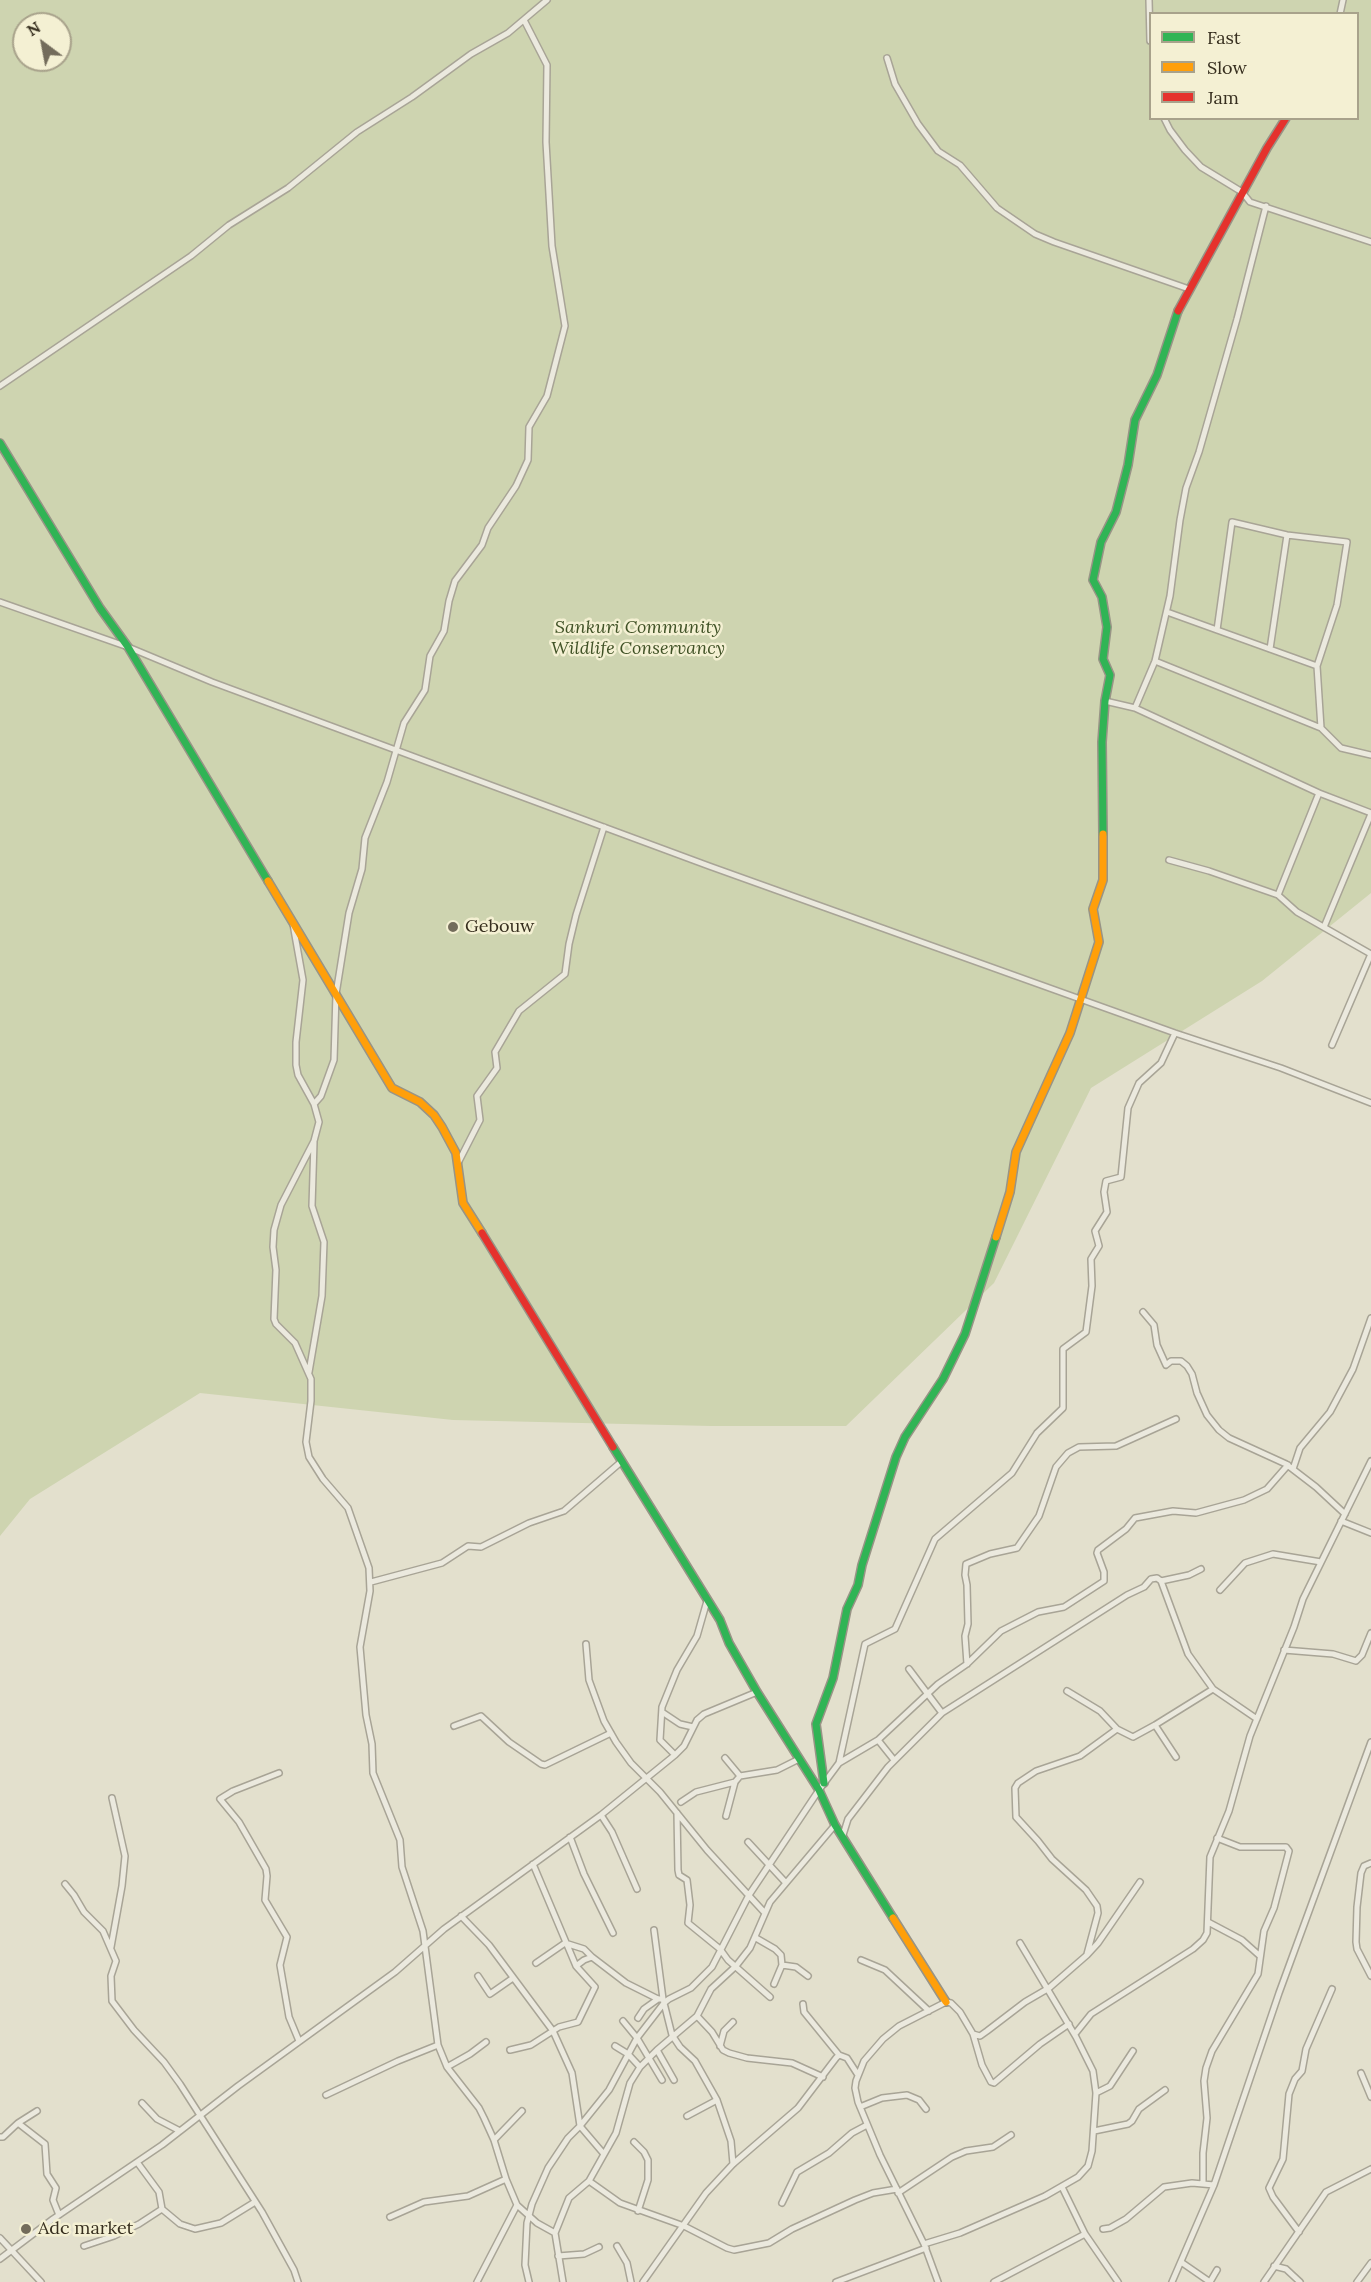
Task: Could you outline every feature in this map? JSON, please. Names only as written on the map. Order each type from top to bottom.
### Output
[{"type":"street","points":[[0,386],[191,256],[229,225],[288,188],[357,132],[412,97],[471,54],[508,33],[547,0]]},
{"type":"street","points":[[314,1104],[321,1096],[334,1060],[336,994],[350,913],[362,869],[365,838],[387,782],[404,723],[425,690],[430,656],[444,631],[455,581],[482,545],[488,528],[516,486],[528,460],[529,427],[547,396],[565,326],[552,246],[546,142],[548,64],[524,20]]},
{"type":"street","points":[[887,58],[895,84],[918,124],[938,151],[960,165],[998,208],[1035,234],[1188,289]]},
{"type":"street","points":[[1165,120],[1175,137],[1201,167],[1242,192],[1250,202],[1371,242]]},
{"type":"street","points":[[1069,2024],[1040,2044],[994,2083],[991,2082],[982,2065],[973,2034],[960,2012],[951,2003],[946,2002],[843,1834],[835,1825],[821,1786],[816,1724],[833,1678],[847,1609],[858,1585],[862,1565],[896,1457],[905,1437],[943,1379],[965,1334],[1010,1192],[1016,1152],[1070,1033],[1099,942],[1093,909],[1103,880],[1102,742],[1105,701],[1110,675],[1103,659],[1107,627],[1102,597],[1094,580],[1101,542],[1116,512],[1128,465],[1135,420],[1157,375],[1180,304],[1285,120]]},
{"type":"street","points":[[1135,708],[1155,661],[1167,612],[1186,488],[1202,444],[1266,206]]},
{"type":"street","points":[[0,443],[100,608],[128,647],[392,1088],[420,1102],[434,1115],[456,1153],[463,1203],[469,1215],[490,1244],[621,1462],[720,1620],[725,1635],[757,1692],[799,1759],[821,1786]]},
{"type":"street","points":[[1217,630],[1232,522],[1287,535],[1347,542],[1337,605],[1317,666],[1321,728]]},
{"type":"street","points":[[1270,649],[1287,535]]},
{"type":"street","points":[[0,602],[128,647],[212,682],[604,827],[1079,999],[1281,1068],[1371,1103]]},
{"type":"street","points":[[1167,612],[1317,666]]},
{"type":"street","points":[[1155,661],[1321,728],[1341,748],[1371,755]]},
{"type":"street","points":[[1105,701],[1135,708],[1319,793],[1371,813],[1324,927]]},
{"type":"street","points":[[1278,895],[1319,793]]},
{"type":"street","points":[[458,1163],[480,1120],[477,1096],[496,1068],[495,1052],[519,1011],[565,974],[568,944],[604,827]]},
{"type":"street","points":[[1169,860],[1278,895],[1297,912],[1371,954],[1332,1045]]},
{"type":"street","points":[[292,921],[303,980],[296,1042],[296,1065],[298,1074],[314,1104],[319,1122],[314,1141],[281,1205],[274,1230],[273,1247],[276,1270],[274,1319],[295,1343],[309,1374]]},
{"type":"street","points":[[839,1763],[865,1644],[895,1629],[935,1539],[1012,1473],[1037,1432],[1063,1408],[1063,1349],[1086,1332],[1092,1286],[1091,1259],[1099,1246],[1095,1230],[1107,1212],[1104,1192],[1106,1181],[1121,1177],[1128,1108],[1139,1083],[1161,1063],[1175,1033]]},
{"type":"street","points":[[314,1141],[312,1206],[324,1242],[322,1296],[309,1374],[311,1401],[306,1442],[309,1457],[323,1479],[348,1508],[369,1568],[371,1582],[360,1647],[366,1715],[372,1744],[373,1773],[400,1840],[402,1867],[423,1931],[438,2045],[447,2067],[479,2108],[494,2140],[517,2205],[537,2223],[555,2233]]},
{"type":"street","points":[[1143,1312],[1154,1325],[1157,1345],[1166,1365],[1172,1360],[1181,1361],[1187,1366],[1207,1415],[1219,1430],[1229,1438],[1290,1467],[1345,1514]]},
{"type":"street","points":[[638,2018],[644,2009],[691,1988],[712,1967],[749,1895],[821,1786],[839,1763],[878,1740],[928,1693],[967,1664],[1001,1631],[1038,1612],[1064,1607],[1104,1581],[1104,1572],[1096,1553],[1138,1517],[1179,1510],[1196,1513],[1244,1500],[1268,1489],[1290,1467],[1299,1448],[1322,1423],[1353,1369],[1371,1318]]},
{"type":"street","points":[[967,1664],[965,1636],[969,1624],[967,1586],[964,1575],[966,1564],[990,1554],[1017,1548],[1039,1516],[1056,1467],[1068,1453],[1079,1447],[1116,1446],[1176,1419]]},
{"type":"street","points":[[1075,2034],[1091,2014],[1193,1949],[1207,1933],[1210,1857],[1229,1811],[1257,1719],[1303,1599],[1371,1461]]},
{"type":"street","points":[[371,1582],[442,1563],[468,1546],[482,1547],[564,1510],[621,1462]]},
{"type":"street","points":[[1341,1521],[1371,1533]]},
{"type":"street","points":[[1220,1590],[1245,1563],[1273,1554],[1321,1562]]},
{"type":"street","points":[[1161,1581],[1189,1575],[1201,1569]]},
{"type":"street","points":[[843,1834],[848,1819],[894,1760],[942,1713],[1127,1595],[1144,1587],[1152,1579],[1157,1578],[1161,1581],[1188,1654],[1213,1689],[1257,1719]]},
{"type":"street","points":[[675,1755],[660,1740],[662,1712],[670,1684],[697,1636],[707,1601]]},
{"type":"street","points":[[1284,1650],[1333,1654],[1356,1661],[1362,1655],[1371,1633]]},
{"type":"street","points":[[586,1644],[589,1680],[611,1733],[631,1763],[764,1912]]},
{"type":"street","points":[[909,1669],[942,1713]]},
{"type":"street","points":[[1067,1691],[1100,1712],[1117,1729],[1133,1737],[1213,1689]]},
{"type":"street","points":[[0,2259],[180,2131],[395,1972],[424,1945],[461,1916],[601,1815],[675,1755],[684,1746],[693,1727],[704,1714],[757,1692]]},
{"type":"street","points":[[662,1712],[680,1724],[693,1727]]},
{"type":"street","points":[[454,1726],[481,1716],[509,1742],[541,1764],[611,1733]]},
{"type":"street","points":[[1155,1725],[1176,1757]]},
{"type":"street","points":[[1087,1955],[1098,1913],[1097,1905],[1086,1890],[1052,1859],[1016,1817],[1015,1788],[1018,1783],[1036,1771],[1080,1756],[1117,1729]]},
{"type":"street","points":[[878,1740],[894,1760]]},
{"type":"street","points":[[1173,2282],[1214,2185],[1280,1993],[1371,1742]]},
{"type":"street","points":[[725,1758],[740,1776]]},
{"type":"street","points":[[726,1816],[735,1782],[740,1776],[777,1770],[799,1759]]},
{"type":"street","points":[[279,1773],[233,1791],[220,1799],[239,1822],[266,1869],[265,1900],[287,1937],[280,1965],[289,2017],[299,2042]]},
{"type":"street","points":[[681,1802],[696,1792],[735,1782]]},
{"type":"street","points":[[111,1948],[125,1856],[112,1798]]},
{"type":"street","points":[[677,1813],[678,1870],[679,1875],[687,1880],[690,1905],[688,1923],[720,1949],[728,1960],[770,1997]]},
{"type":"street","points":[[601,1815],[612,1832],[637,1889]]},
{"type":"street","points":[[563,2282],[555,2233],[569,2198],[589,2181],[616,2133],[626,2092],[640,2067],[672,2035],[697,2016],[711,1989],[736,1966],[756,1938],[764,1912],[835,1825]]},
{"type":"street","points":[[570,1837],[584,1874],[613,1933]]},
{"type":"street","points":[[1203,2184],[1203,2153],[1207,2118],[1204,2089],[1206,2068],[1212,2051],[1258,1974],[1264,1931],[1274,1908],[1289,1851],[1286,1847],[1239,1847],[1217,1838]]},
{"type":"street","points":[[748,1842],[786,1883]]},
{"type":"street","points":[[1371,1863],[1364,1866],[1361,1873],[1356,1942],[1357,1949],[1371,1976]]},
{"type":"street","points":[[510,2050],[531,2045],[554,2031],[578,2022],[594,1992],[594,1985],[576,1966],[565,1943],[550,1900],[533,1864]]},
{"type":"street","points":[[973,2034],[980,2036],[1025,2002],[1048,1988],[1087,1955],[1098,1943],[1140,1882]]},
{"type":"street","points":[[65,1884],[74,1894],[84,1912],[103,1931],[111,1948],[116,1961],[111,1976],[112,2001],[174,2075],[255,2202],[294,2270],[298,2282]]},
{"type":"street","points":[[461,1916],[489,1945],[554,2031],[572,2073],[580,2126],[603,2153]]},
{"type":"street","points":[[1208,1922],[1242,1940],[1260,1956]]},
{"type":"street","points":[[654,1930],[662,2000],[672,2035],[680,2047],[695,2061],[717,2100],[731,2141],[730,2156],[733,2164]]},
{"type":"street","points":[[756,1938],[778,1951],[782,1965],[774,1984]]},
{"type":"street","points":[[565,1943],[584,1949],[620,1980],[662,2000]]},
{"type":"street","points":[[536,1963],[565,1943]]},
{"type":"street","points":[[837,2282],[960,2233],[1062,2187],[1078,2177],[1088,2166],[1094,2131],[1096,2093],[1093,2071],[1075,2034],[1020,1943]]},
{"type":"street","points":[[576,1966],[592,1957]]},
{"type":"street","points":[[861,1960],[885,1970],[929,2011]]},
{"type":"street","points":[[782,1965],[796,1967],[808,1976]]},
{"type":"street","points":[[478,1976],[490,1994],[513,1978]]},
{"type":"street","points":[[1299,2232],[1269,2188],[1283,2159],[1289,2094],[1295,2079],[1302,2072],[1306,2049],[1332,1989]]},
{"type":"street","points":[[529,2282],[525,2265],[529,2216],[548,2168],[568,2138],[609,2090],[637,2038],[662,2000]]},
{"type":"street","points":[[938,2282],[925,2246],[867,2125],[855,2088],[864,2061],[883,2039],[899,2026],[946,2002]]},
{"type":"street","points":[[803,2004],[804,2012],[839,2055],[847,2058],[858,2075]]},
{"type":"street","points":[[697,2016],[712,2032],[720,2046],[729,2053],[747,2058],[792,2063],[823,2078]]},
{"type":"street","points":[[623,2021],[637,2038],[662,2080]]},
{"type":"street","points":[[720,2046],[724,2031],[733,2022]]},
{"type":"street","points":[[447,2067],[486,2042]]},
{"type":"street","points":[[326,2095],[438,2045]]},
{"type":"street","points":[[615,2046],[628,2054],[640,2067]]},
{"type":"street","points":[[657,2050],[674,2080]]},
{"type":"street","points":[[1096,2093],[1110,2086],[1133,2051]]},
{"type":"street","points":[[643,2282],[706,2193],[733,2164],[789,2117],[823,2078],[839,2055]]},
{"type":"street","points":[[1361,2073],[1371,2097]]},
{"type":"street","points":[[1094,2131],[1128,2124],[1139,2109],[1165,2090]]},
{"type":"street","points":[[860,2107],[882,2098],[907,2095],[919,2100],[926,2109]]},
{"type":"street","points":[[687,2116],[717,2100]]},
{"type":"street","points":[[142,2103],[157,2119],[180,2131]]},
{"type":"street","points":[[0,2137],[38,2111]]},
{"type":"street","points":[[494,2140],[522,2111]]},
{"type":"street","points":[[18,2123],[45,2144],[46,2174],[56,2188],[53,2200],[59,2215]]},
{"type":"street","points":[[782,2203],[797,2172],[829,2153],[852,2133],[867,2125]]},
{"type":"street","points":[[589,2181],[620,2203],[684,2226],[727,2248],[741,2249],[769,2243],[792,2229],[873,2193],[897,2191],[952,2157],[973,2150],[993,2147],[1011,2135]]},
{"type":"street","points":[[634,2142],[648,2160],[648,2180],[638,2211]]},
{"type":"street","points":[[137,2162],[159,2192],[162,2209],[180,2224],[195,2229],[221,2223],[255,2202]]},
{"type":"street","points":[[1264,2282],[1326,2192],[1371,2169]]},
{"type":"street","points":[[390,2217],[424,2202],[468,2196],[506,2179]]},
{"type":"street","points":[[1103,2229],[1126,2220],[1164,2187],[1176,2184],[1214,2185]]},
{"type":"street","points":[[1062,2187],[1085,2234],[1118,2282]]},
{"type":"street","points":[[477,2282],[517,2205]]},
{"type":"street","points":[[84,2246],[114,2236],[162,2209]]},
{"type":"street","points":[[994,2282],[1085,2234]]},
{"type":"street","points":[[0,2238],[40,2282]]},
{"type":"street","points":[[617,2246],[627,2264],[631,2282]]},
{"type":"street","points":[[558,2256],[584,2254],[599,2247]]},
{"type":"street","points":[[1181,2262],[1210,2282],[1217,2270]]},
{"type":"street","points":[[1357,2282],[1371,2263]]},
{"type":"street","points":[[1274,2266],[1286,2269],[1300,2282]]},
{"type":"green space","name":"Sankuri Community Wildlife Conservancy","points":[[0,0],[1371,0],[1371,893],[1262,981],[1091,1088],[994,1283],[846,1426],[711,1426],[453,1420],[200,1393],[30,1499],[0,1536]]},
{"type":"traffic: fast","points":[[1103,834],[1102,742],[1105,701],[1110,675],[1103,659],[1107,627],[1102,597],[1093,580],[1101,542],[1116,512],[1128,465],[1135,420],[1157,375],[1178,311]]},
{"type":"traffic: fast","points":[[0,443],[100,608],[128,647],[268,881]]},
{"type":"traffic: fast","points":[[824,1783],[816,1724],[833,1678],[847,1609],[858,1585],[862,1565],[896,1457],[905,1437],[943,1379],[965,1334],[996,1237]]},
{"type":"traffic: fast","points":[[613,1447],[720,1620],[729,1643],[757,1692],[819,1790],[835,1825],[893,1918]]},
{"type":"traffic: slow","points":[[996,1237],[1010,1192],[1016,1152],[1070,1033],[1099,942],[1093,909],[1103,880],[1103,834]]},
{"type":"traffic: slow","points":[[268,881],[392,1088],[420,1102],[434,1115],[442,1127],[456,1153],[463,1203],[482,1233]]},
{"type":"traffic: slow","points":[[893,1918],[946,2002]]},
{"type":"traffic: jam","points":[[1178,311],[1267,148],[1285,120]]},
{"type":"traffic: jam","points":[[482,1233],[613,1447]]},
{"type":"place","name":"Gebouw","points":[[453,927]]},
{"type":"place","name":"Adc market","points":[[26,2229]]}]
